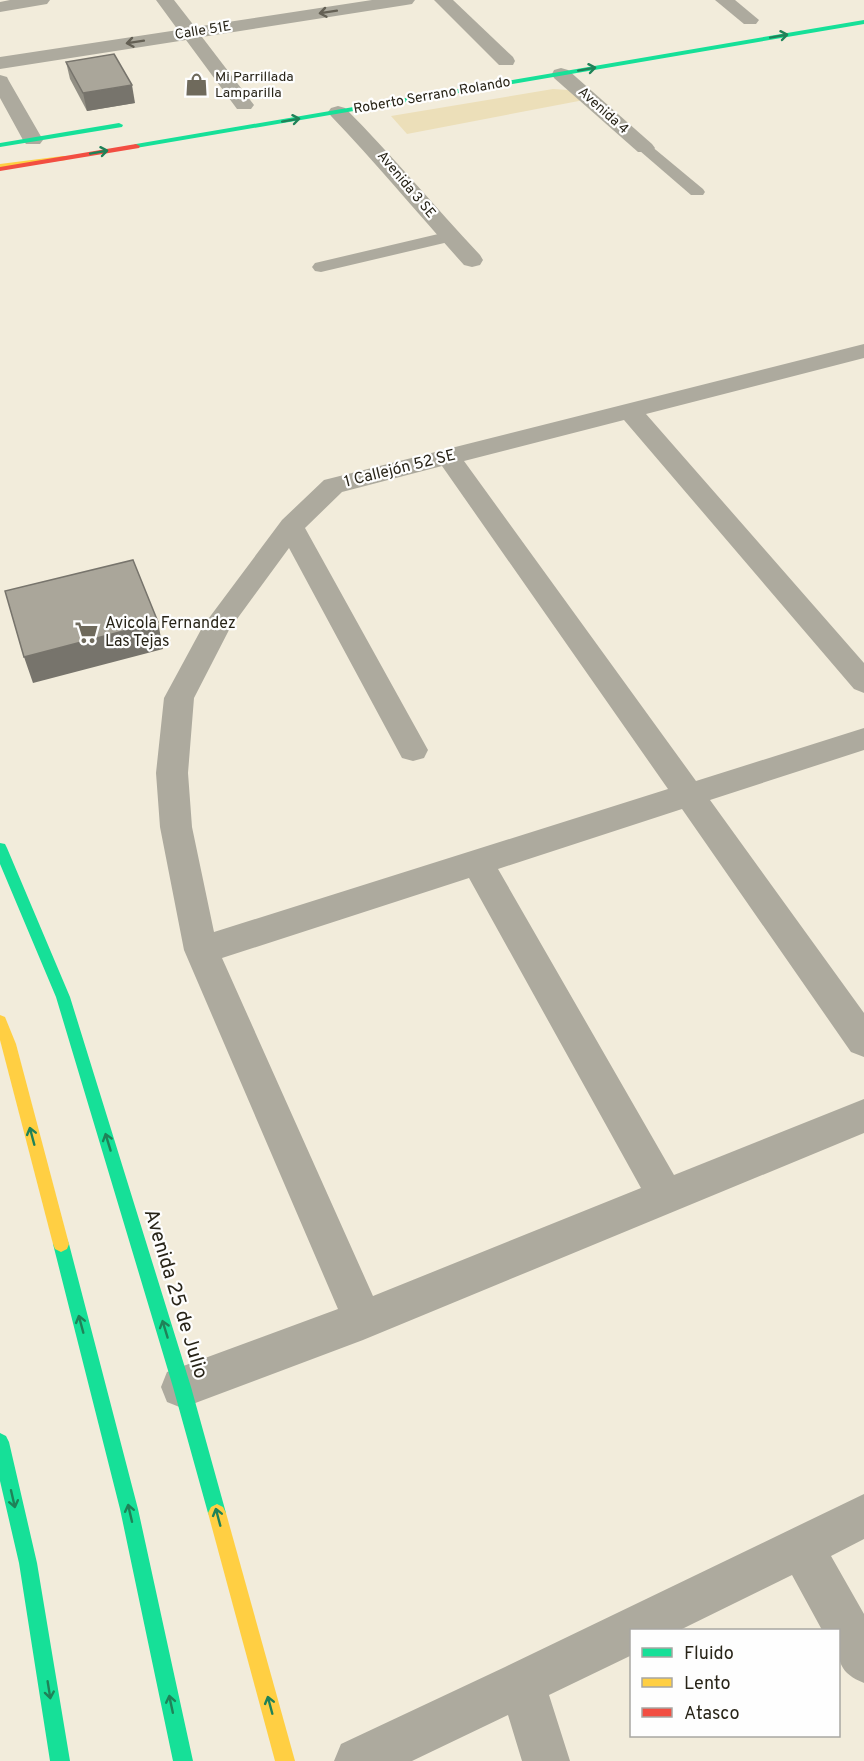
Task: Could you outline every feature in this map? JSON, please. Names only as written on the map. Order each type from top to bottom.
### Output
[{"type":"main road","points":[[727,24],[755,19]]},
{"type":"main road","name":"Roberto Serrano Rolando","points":[[0,168],[864,22]]},
{"type":"main road","name":"Roberto Serrano Rolando","points":[[484,65],[512,60]]},
{"type":"main road","points":[[0,145],[139,122]]},
{"type":"main road","name":"Avenida 25 de Julio","points":[[0,848],[63,997],[182,1387],[285,1761]]},
{"type":"main road","points":[[0,1021],[9,1044],[129,1509],[183,1761]]},
{"type":"main road","points":[[0,1442],[28,1563],[60,1761]]},
{"type":"street","points":[[0,7],[41,0]]},
{"type":"street","points":[[165,0],[244,105]]},
{"type":"street","name":"Calle 51E","points":[[0,63],[406,0]]},
{"type":"street","points":[[443,0],[512,60]]},
{"type":"street","points":[[724,0],[755,19]]},
{"type":"street","name":"Avenida 4","points":[[561,74],[645,148]]},
{"type":"street","points":[[0,81],[33,140]]},
{"type":"street","name":"Avenida 3 SE","points":[[338,112],[382,157],[415,198],[472,260]]},
{"type":"street","name":"1 Callejón 52 SE","points":[[363,1320],[201,950],[176,827],[172,772],[179,698],[217,626],[291,526],[333,486],[864,351]]},
{"type":"street","points":[[630,411],[864,682]]},
{"type":"street","points":[[448,457],[864,1041]]},
{"type":"street","points":[[291,526],[413,750]]},
{"type":"street","points":[[201,950],[864,739]]},
{"type":"street","points":[[477,862],[666,1197]]},
{"type":"street","points":[[182,1387],[363,1320],[864,1116]]},
{"type":"street","points":[[633,1629],[864,1516]]},
{"type":"street","points":[[801,1546],[864,1660]]},
{"type":"street","points":[[358,1761],[630,1631]]},
{"type":"street","points":[[522,1684],[546,1761]]},
{"type":"lane","points":[[645,148],[697,192]]},
{"type":"lane","points":[[321,267],[451,236]]},
{"type":"shaded area","points":[[553,89],[568,90],[584,100],[407,134],[391,116]]},
{"type":"building","points":[[114,54],[132,85],[83,93],[66,62]]},
{"type":"building","points":[[133,560],[158,622],[24,657],[5,591]]},
{"type":"traffic: fast","points":[[136,146],[864,22]]},
{"type":"traffic: fast","points":[[0,145],[119,125]]},
{"type":"traffic: fast","points":[[0,848],[63,997],[182,1387],[217,1513]]},
{"type":"traffic: fast","points":[[61,1244],[129,1509],[183,1761]]},
{"type":"traffic: fast","points":[[0,1442],[28,1563],[60,1761]]},
{"type":"traffic: slow","points":[[0,166],[63,158]]},
{"type":"traffic: slow","points":[[0,1021],[9,1044],[61,1244]]},
{"type":"traffic: slow","points":[[217,1513],[285,1761]]},
{"type":"traffic: jam","points":[[0,169],[136,146]]},
{"type":"place","name":"Mi Parrillada Lamparilla","points":[[197,85]]},
{"type":"place","name":"Avicola Fernandez Las Tejas","points":[[87,633]]}]
